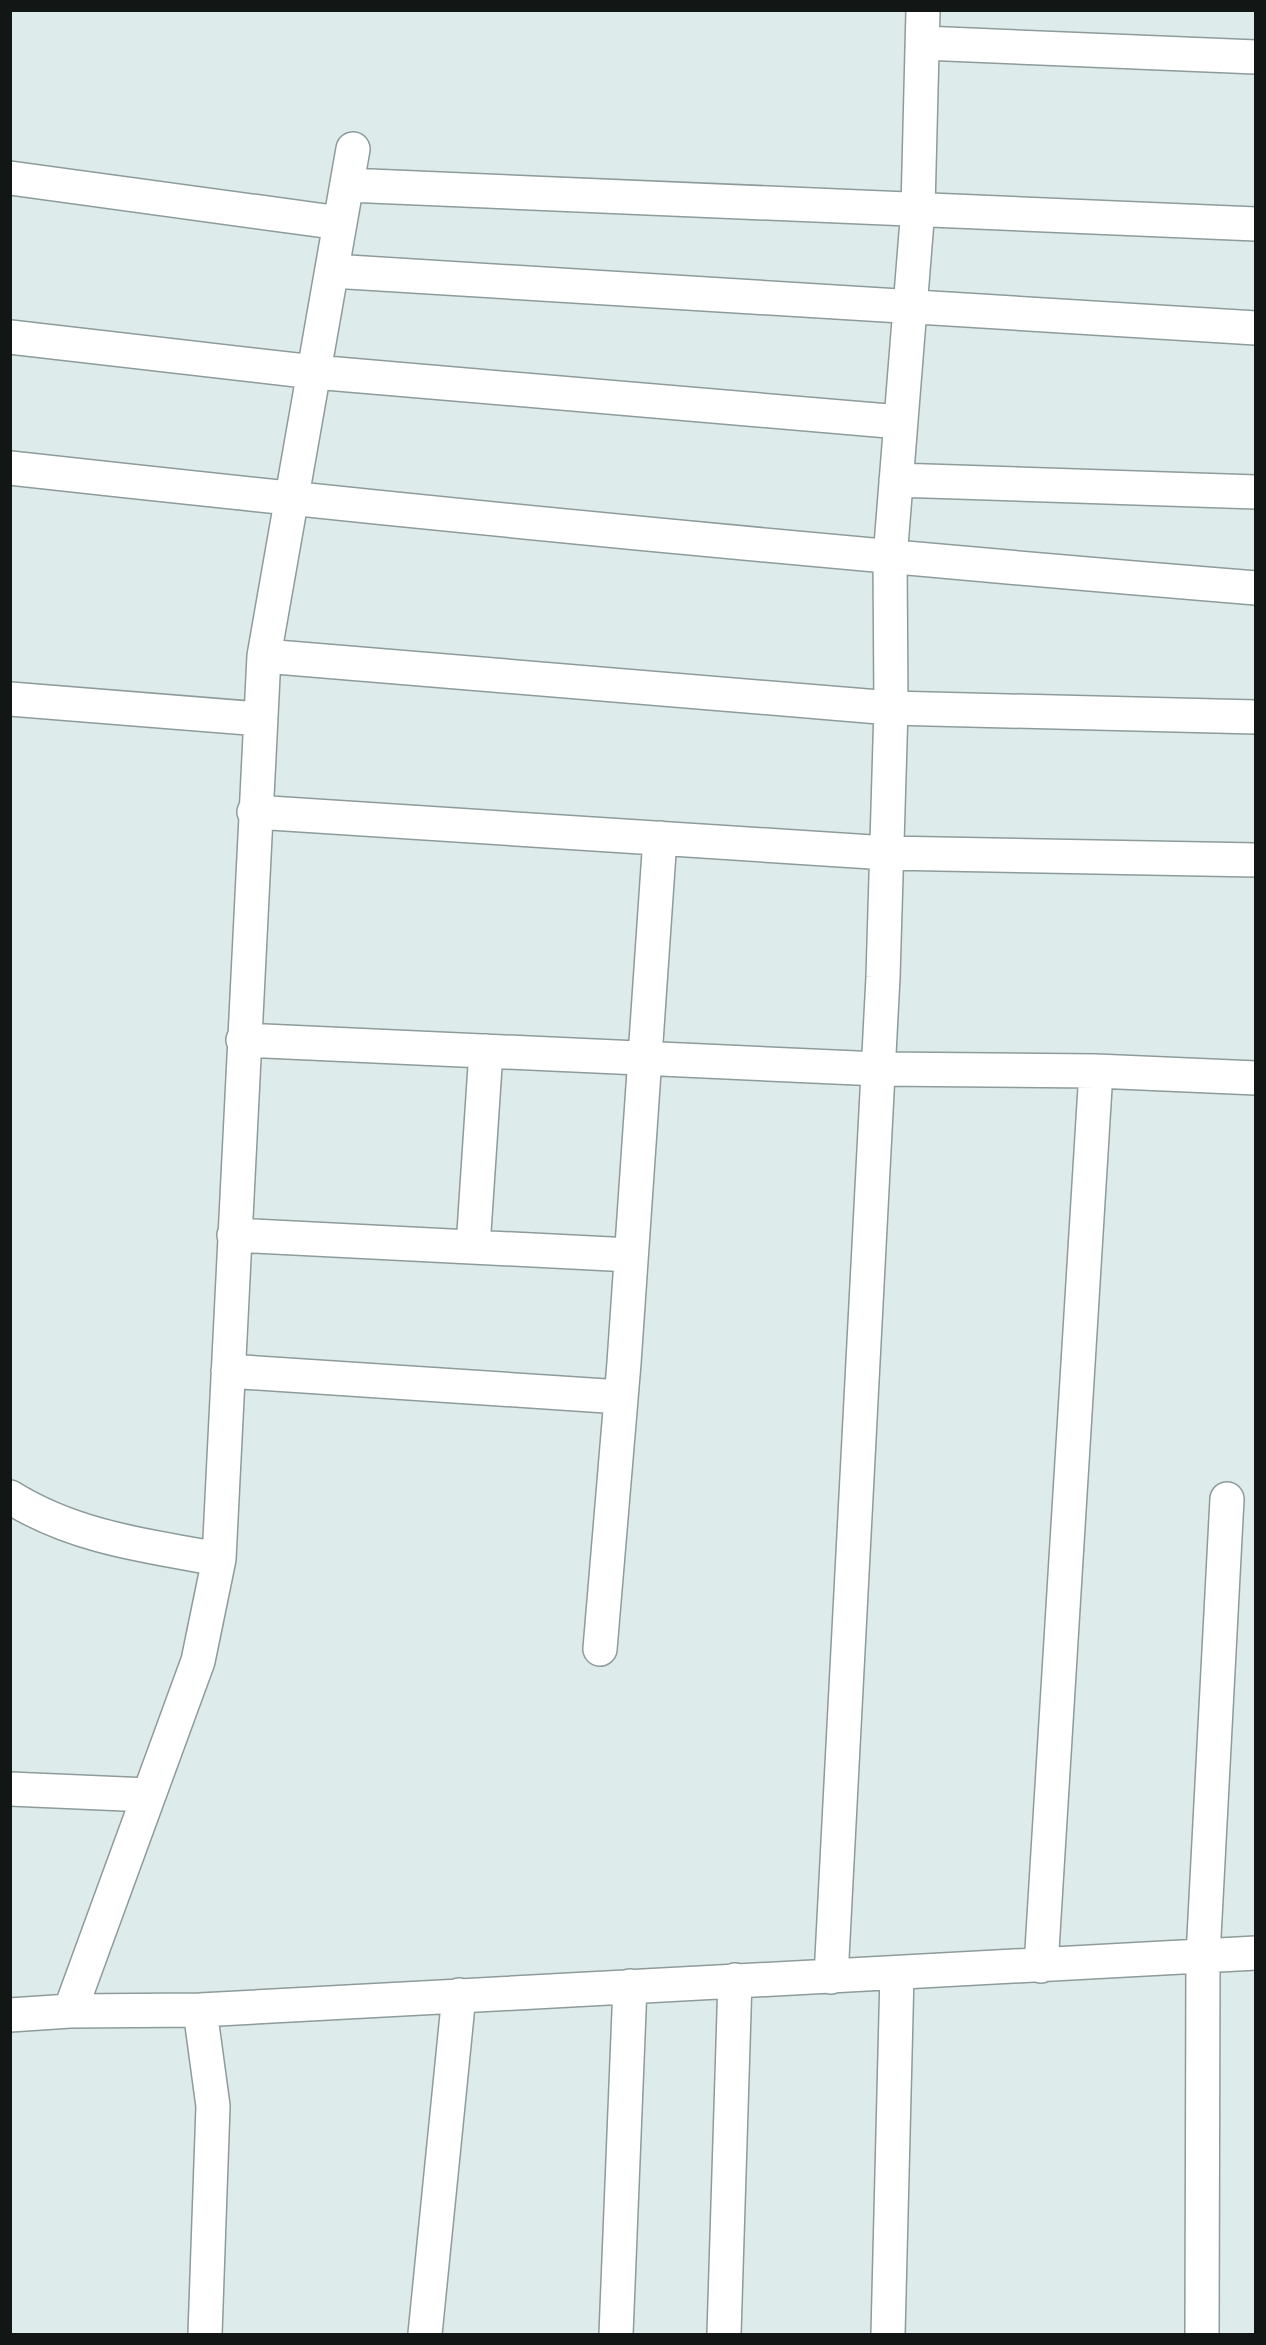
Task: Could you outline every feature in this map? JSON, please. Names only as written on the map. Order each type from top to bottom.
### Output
[{"type":"street","points":[[831,1977],[879,1070],[891,708],[890,558],[918,208],[923,10]]},
{"type":"street","points":[[923,44],[1256,57]]},
{"type":"street","points":[[70,2011],[198,1661],[219,1559],[254,812],[264,656],[353,149]]},
{"type":"street","points":[[10,178],[340,224]]},
{"type":"street","points":[[347,185],[918,208],[1256,225]]},
{"type":"street","points":[[332,271],[1256,328]]},
{"type":"street","points":[[10,337],[314,372],[900,422]]},
{"type":"street","points":[[10,468],[291,499],[890,558],[1256,588]]},
{"type":"street","points":[[896,480],[1256,492]]},
{"type":"street","points":[[264,656],[891,708],[1256,717]]},
{"type":"street","points":[[10,699],[260,718]]},
{"type":"street","points":[[254,812],[887,853],[1256,860]]},
{"type":"street","points":[[600,1649],[632,1255],[660,838]]},
{"type":"street","points":[[243,1040],[879,1070],[1096,1071],[1256,1078]]},
{"type":"street","points":[[473,1247],[486,1051]]},
{"type":"street","points":[[1041,1966],[1096,1071]]},
{"type":"street","points":[[234,1235],[632,1255]]},
{"type":"street","points":[[228,1371],[621,1397]]},
{"type":"street","points":[[10,1497],[62,1525],[118,1541],[219,1559]]},
{"type":"street","points":[[1202,2334],[1203,1956],[1227,1500]]},
{"type":"street","points":[[10,1789],[148,1795]]},
{"type":"street","points":[[10,2015],[70,2011],[200,2010],[1256,1953]]},
{"type":"street","points":[[888,2334],[897,1974]]},
{"type":"street","points":[[724,2334],[735,1980]]},
{"type":"street","points":[[616,2334],[630,1986]]},
{"type":"street","points":[[425,2334],[459,1995]]},
{"type":"street","points":[[200,2010],[213,2106],[211,2334]]}]
